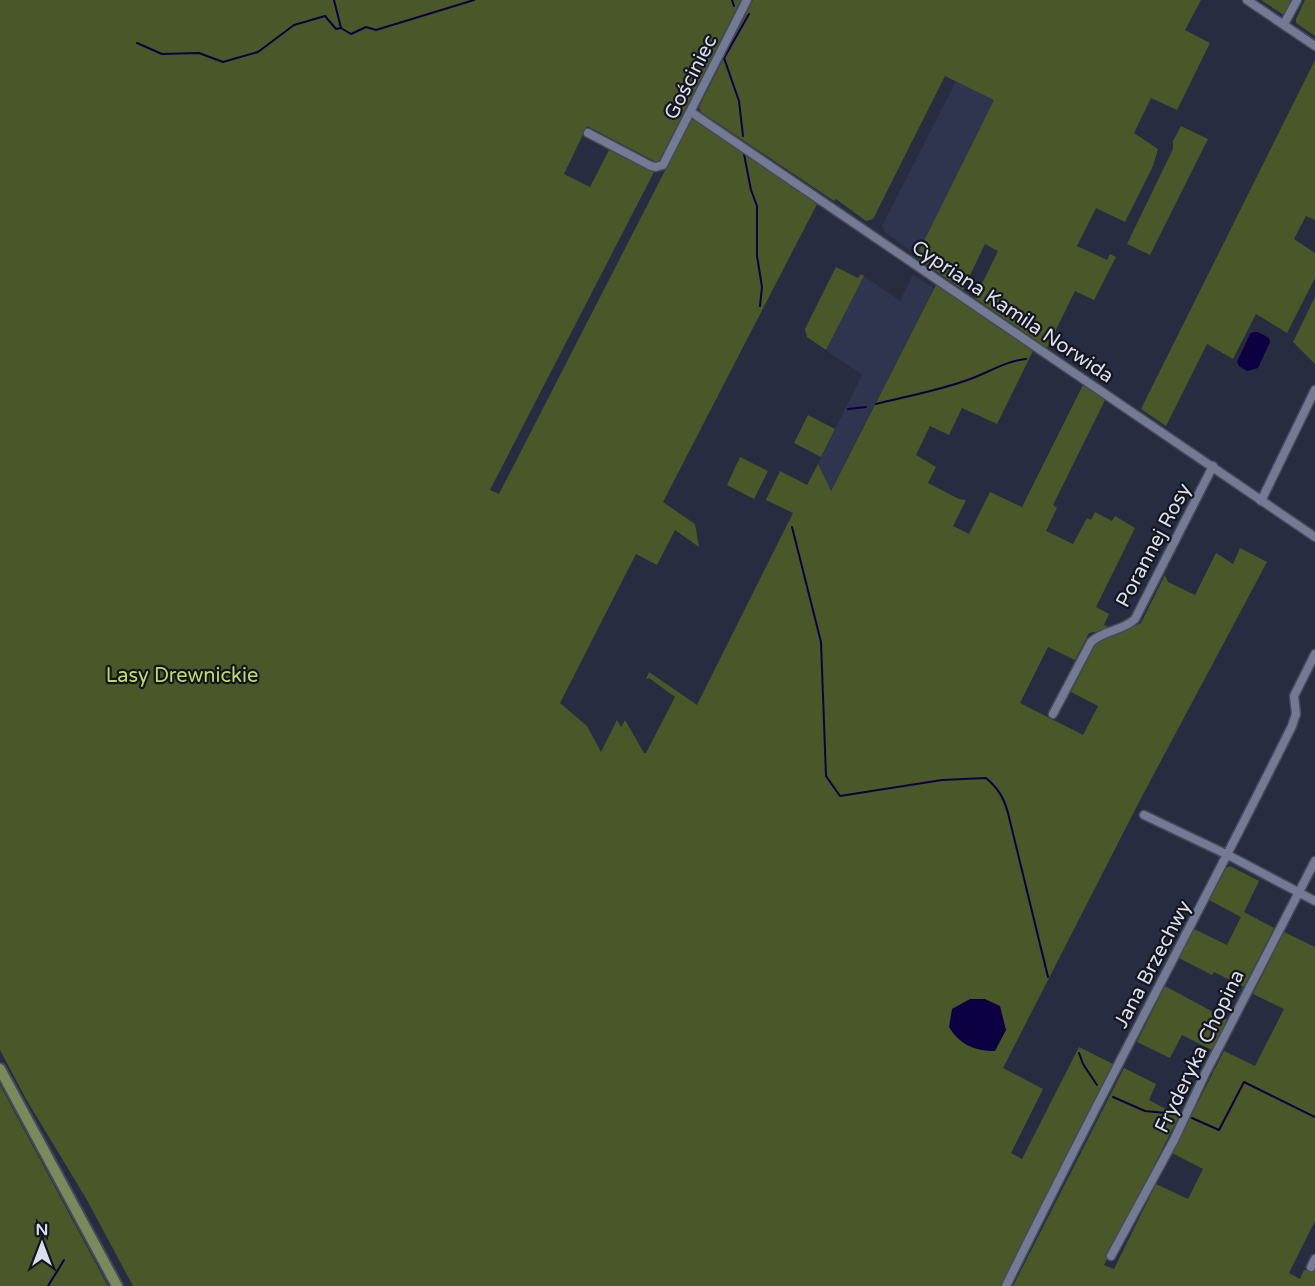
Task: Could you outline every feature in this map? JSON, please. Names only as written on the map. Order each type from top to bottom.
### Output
[{"type":"main road","points":[[0,1069],[117,1286]]},
{"type":"street","name":"Gościniec","points":[[588,133],[651,166],[660,167],[692,112],[747,0]]},
{"type":"street","points":[[1247,0],[1315,46]]},
{"type":"street","points":[[1284,24],[1297,0]]},
{"type":"street","name":"Cypriana Kamila Norwida","points":[[692,112],[1315,537]]},
{"type":"street","points":[[1261,501],[1315,390]]},
{"type":"street","name":"Porannej Rosy","points":[[1053,714],[1091,642],[1098,636],[1135,619],[1213,466]]},
{"type":"street","name":"Jana Brzechwy","points":[[1006,1286],[1228,855],[1295,719],[1294,696],[1315,654]]},
{"type":"street","points":[[1144,815],[1228,855],[1315,901]]},
{"type":"street","name":"Fryderyka Chopina","points":[[1111,1256],[1174,1140],[1205,1074],[1315,861]]},
{"type":"shaded area","points":[[956,81],[995,100],[917,255],[884,232],[882,226]]},
{"type":"shaded area","points":[[913,275],[934,288],[830,492],[818,464],[862,375],[826,350],[864,276],[900,301]]},
{"type":"shaded area","points":[[1253,332],[1269,338],[1270,342],[1258,368],[1247,371],[1237,362]]},
{"type":"shaded area","points":[[970,999],[985,999],[1000,1006],[1006,1030],[995,1051],[981,1050],[963,1043],[949,1027],[952,1009]]},
{"type":"green space","name":"Lasy Drewnickie","points":[[0,0],[741,0],[658,163],[587,126],[564,174],[590,187],[609,150],[654,172],[490,490],[499,494],[691,120],[697,120],[817,204],[663,502],[695,524],[699,547],[675,530],[657,565],[636,554],[560,703],[587,726],[601,752],[617,720],[621,727],[625,720],[646,753],[675,697],[649,678],[646,679],[649,672],[697,705],[793,513],[766,500],[780,471],[807,485],[818,464],[831,491],[936,285],[1033,351],[997,424],[962,408],[949,435],[930,426],[916,455],[936,467],[928,483],[959,499],[966,500],[953,526],[969,534],[990,492],[1022,507],[1083,385],[1105,400],[1053,505],[1057,508],[1046,531],[1073,544],[1087,518],[1091,520],[1095,512],[1112,521],[1115,516],[1135,528],[1096,607],[1109,614],[1104,625],[1109,627],[1089,633],[1075,660],[1048,647],[1020,703],[1083,735],[1098,706],[1071,692],[1096,643],[1141,623],[1165,575],[1168,582],[1195,595],[1216,553],[1233,564],[1240,548],[1267,562],[1139,802],[1003,1068],[1043,1089],[1011,1153],[1022,1159],[1079,1047],[1113,1064],[1001,1286],[133,1286],[87,1200],[26,1099],[0,1050]]},
{"type":"green space","points":[[753,0],[1201,0],[1185,30],[1210,43],[1177,110],[1151,98],[1134,133],[1158,149],[1153,166],[1125,222],[1096,208],[1077,246],[1107,260],[1110,254],[1116,257],[1094,300],[1075,291],[1047,348],[975,298],[998,251],[985,244],[963,290],[916,257],[994,100],[945,76],[873,219],[866,221],[836,199],[834,201],[701,112],[699,107]]},
{"type":"green space","points":[[1261,0],[1293,0],[1285,16]]},
{"type":"green space","points":[[1305,0],[1315,0],[1315,36],[1296,23]]},
{"type":"green space","points":[[1315,60],[1315,220],[1306,216],[1294,239],[1315,253],[1315,278],[1287,333],[1256,314],[1233,359],[1207,344],[1166,426],[1141,409]]},
{"type":"green space","points":[[1181,126],[1208,139],[1150,255],[1127,244],[1173,149],[1173,141]]},
{"type":"green space","points":[[836,267],[858,278],[861,274],[864,276],[826,350],[807,337],[805,329]]},
{"type":"green space","points":[[1315,297],[1315,364],[1293,342]]},
{"type":"green space","points":[[808,415],[835,429],[821,457],[794,443]]},
{"type":"green space","points":[[740,457],[768,471],[754,499],[727,485]]},
{"type":"green space","points":[[1230,866],[1259,881],[1244,912],[1274,928],[1244,987],[1214,972],[1212,975],[1179,958],[1194,929],[1227,945],[1241,917],[1209,900],[1226,868]]},
{"type":"green space","points":[[1284,932],[1315,947],[1315,1221],[1289,1273],[1300,1279],[1304,1270],[1315,1269],[1315,1286],[1013,1286],[1124,1068],[1156,1084],[1149,1100],[1179,1116],[1104,1265],[1114,1269],[1156,1184],[1188,1199],[1203,1169],[1172,1153],[1224,1051],[1255,1066],[1284,1009],[1253,994]]},
{"type":"green space","points":[[1165,986],[1228,1020],[1212,1050],[1182,1035],[1170,1058],[1137,1042]]},
{"type":"green space","points":[[0,1085],[108,1286],[0,1286]]},
{"type":"waterway","points":[[334,0],[341,28]]},
{"type":"waterway","points":[[137,43],[162,54],[199,53],[223,62],[258,52],[294,25],[325,16],[336,29],[341,28],[351,34],[366,27],[376,30],[474,0]]},
{"type":"waterway","points":[[732,0],[734,6]]},
{"type":"waterway","points":[[743,136],[739,101],[724,58],[749,14]]},
{"type":"waterway","points":[[744,154],[751,190],[757,206],[757,256],[762,287],[760,306]]},
{"type":"waterway","points":[[876,404],[949,386],[1005,364],[1026,359]]},
{"type":"waterway","points":[[848,409],[866,407]]},
{"type":"waterway","points":[[792,527],[821,642],[826,776],[840,796],[942,780],[986,778],[1005,803],[1048,977]]},
{"type":"waterway","points":[[1079,1053],[1083,1064],[1097,1085]]},
{"type":"waterway","points":[[1192,1118],[1219,1130],[1244,1082],[1315,1117]]},
{"type":"waterway","points":[[1113,1097],[1145,1111],[1166,1113]]},
{"type":"waterway","points":[[48,1286],[64,1260]]}]
